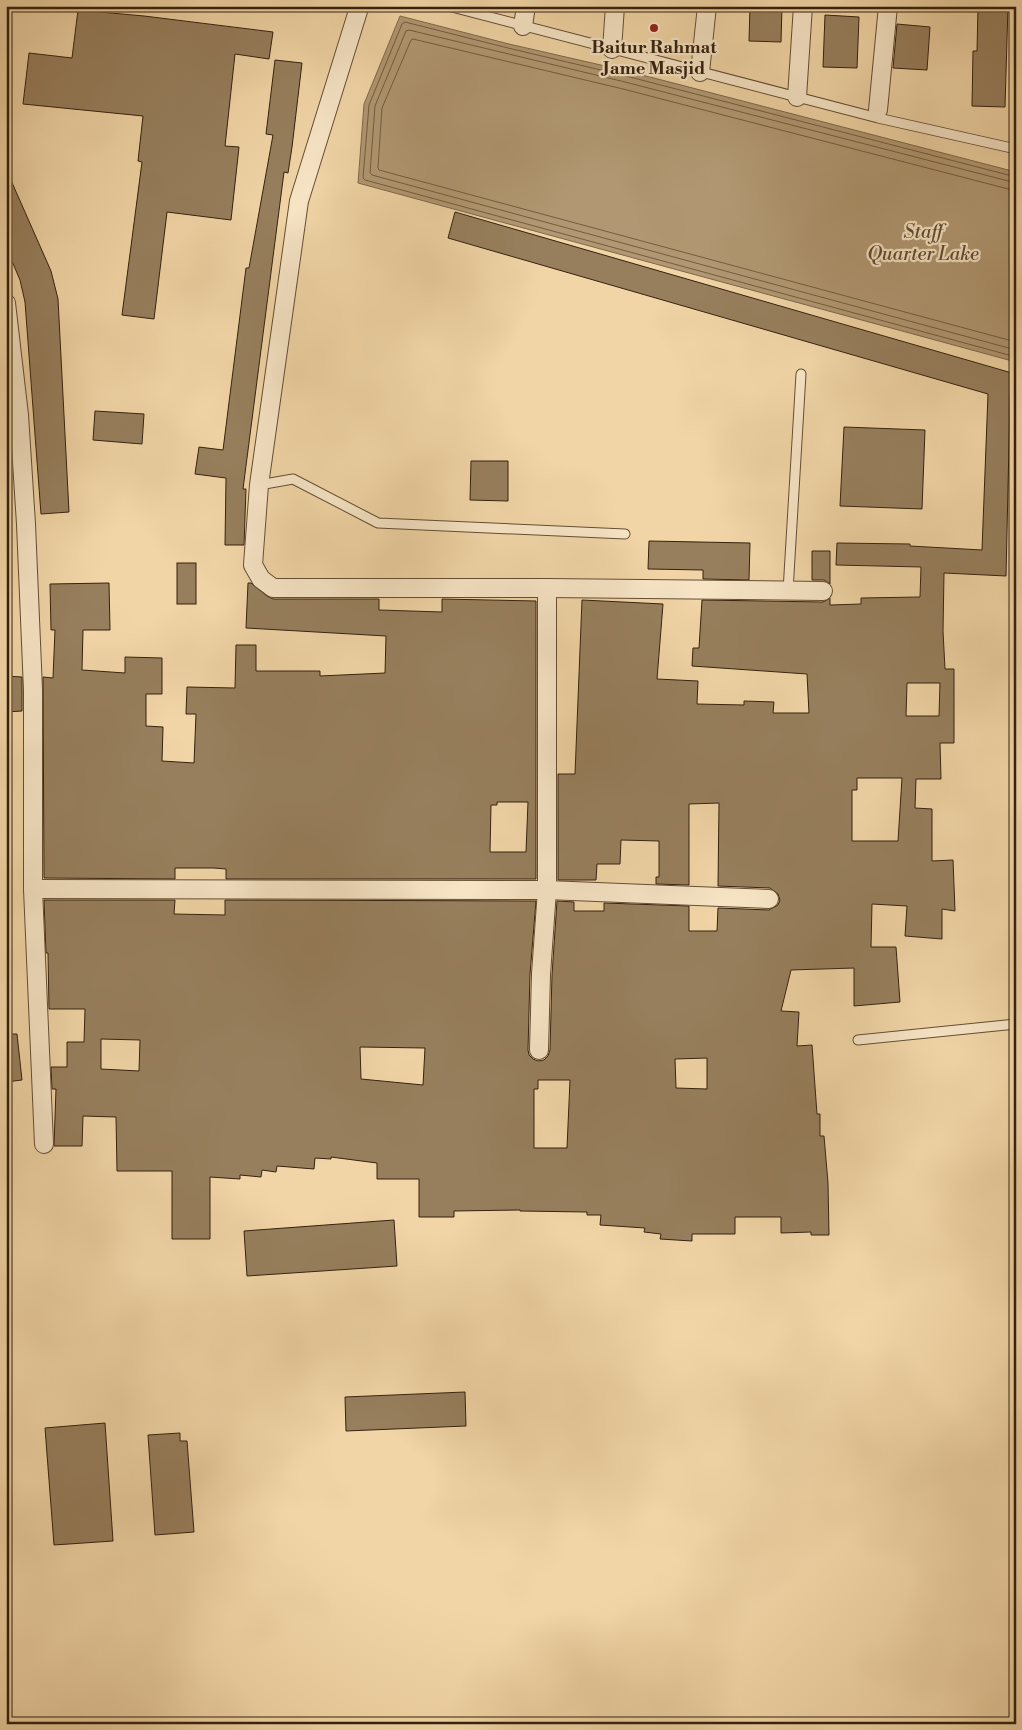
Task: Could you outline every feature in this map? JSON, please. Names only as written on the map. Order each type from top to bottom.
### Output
[{"type":"street","points":[[357,6],[358,11],[299,201],[259,485],[253,565],[261,579],[273,588],[823,591]]},
{"type":"street","points":[[523,26],[526,6]]},
{"type":"street","points":[[612,49],[615,6]]},
{"type":"street","points":[[700,72],[707,6]]},
{"type":"street","points":[[797,97],[803,6]]},
{"type":"street","points":[[878,110],[888,6]]},
{"type":"street","points":[[6,303],[19,415],[26,524],[33,690],[33,889],[44,1144]]},
{"type":"street","points":[[539,1050],[541,974],[547,890],[547,588]]},
{"type":"street","points":[[33,889],[547,890],[769,899]]},
{"type":"lane","points":[[448,6],[878,118],[1016,149]]},
{"type":"lane","points":[[788,591],[801,374]]},
{"type":"lane","points":[[259,485],[293,479],[378,523],[625,534]]},
{"type":"lane","points":[[858,1040],[1016,1024]]},
{"type":"water","name":"Staff Quarter Lake","points":[[400,16],[509,44],[627,71],[1016,172],[1016,362],[358,183],[364,104]]},
{"type":"building","points":[[750,6],[782,6],[781,42],[749,41]]},
{"type":"building","points":[[978,6],[1008,6],[1005,107],[972,106],[973,51],[977,51]]},
{"type":"building","points":[[78,10],[273,32],[269,59],[235,54],[225,146],[239,147],[231,220],[167,212],[154,319],[122,315],[142,162],[138,161],[143,116],[23,104],[29,53],[72,58]]},
{"type":"building","points":[[825,15],[859,17],[857,68],[823,67]]},
{"type":"building","points":[[897,24],[930,27],[927,70],[893,68]]},
{"type":"building","points":[[275,60],[302,63],[288,173],[284,172],[243,489],[246,489],[244,545],[225,545],[226,478],[195,474],[199,447],[223,450],[246,268],[249,268],[273,135],[266,134]]},
{"type":"building","points":[[6,169],[51,271],[58,299],[69,512],[41,514],[25,302],[20,280],[6,247]]},
{"type":"building","points":[[455,212],[1012,373],[1006,576],[944,573],[943,631],[945,669],[954,669],[954,743],[940,743],[941,779],[916,779],[915,808],[932,809],[932,861],[953,860],[955,911],[942,909],[942,939],[905,936],[907,906],[872,904],[871,947],[896,947],[900,1002],[854,1006],[854,968],[791,970],[781,1011],[799,1012],[797,1046],[812,1045],[817,1114],[820,1114],[820,1136],[824,1136],[828,1183],[829,1235],[811,1235],[811,1232],[781,1233],[781,1217],[735,1217],[735,1234],[692,1234],[692,1241],[660,1239],[661,1234],[644,1232],[645,1228],[600,1225],[601,1215],[587,1215],[587,1212],[454,1211],[454,1217],[419,1217],[419,1179],[377,1179],[377,1163],[331,1157],[331,1159],[315,1158],[314,1169],[277,1166],[276,1172],[262,1170],[261,1177],[240,1175],[240,1179],[210,1177],[210,1239],[172,1239],[172,1171],[117,1171],[116,1117],[83,1116],[82,1146],[54,1146],[56,1089],[52,1089],[51,1067],[67,1067],[67,1042],[84,1042],[85,1009],[49,1009],[48,953],[46,953],[44,900],[175,900],[174,914],[225,915],[225,900],[536,901],[530,974],[528,1050],[529,1055],[533,1059],[538,1061],[544,1060],[550,1050],[552,975],[557,901],[574,902],[574,911],[604,911],[604,903],[689,906],[689,931],[717,931],[718,908],[769,910],[778,905],[780,900],[778,894],[770,888],[718,886],[719,803],[689,804],[689,885],[656,884],[656,877],[659,877],[659,841],[621,840],[620,864],[597,864],[596,880],[558,880],[558,774],[575,774],[582,600],[663,604],[657,679],[698,681],[697,704],[744,705],[744,701],[774,702],[773,713],[809,713],[807,674],[692,666],[693,648],[699,648],[702,600],[823,602],[830,598],[830,605],[861,604],[861,598],[920,597],[921,567],[836,565],[837,543],[910,544],[910,546],[982,550],[988,394],[448,238]],"holes":[[[907,683],[940,683],[939,716],[906,716]],[[857,778],[902,778],[898,841],[852,841],[852,790],[857,790]],[[101,1039],[140,1040],[139,1071],[101,1069]],[[360,1047],[425,1048],[423,1085],[361,1079]],[[707,1058],[707,1089],[676,1088],[675,1059]],[[538,1080],[570,1080],[567,1148],[534,1148],[534,1089],[538,1089]]]},
{"type":"building","points":[[95,411],[144,414],[142,444],[93,440]]},
{"type":"building","points":[[844,427],[925,430],[922,509],[840,506]]},
{"type":"building","points":[[471,461],[508,461],[508,501],[470,500]]},
{"type":"building","points":[[649,541],[750,543],[749,580],[703,579],[703,570],[648,569]]},
{"type":"building","points":[[812,551],[830,551],[830,584],[824,580],[812,580]]},
{"type":"building","points":[[177,563],[196,563],[196,604],[177,604]]},
{"type":"building","points":[[109,583],[110,630],[83,630],[82,670],[125,673],[125,657],[162,658],[162,694],[146,694],[146,726],[163,727],[162,761],[194,763],[196,714],[186,714],[187,687],[235,688],[236,645],[256,645],[256,671],[320,671],[320,676],[385,673],[386,636],[246,628],[248,583],[251,583],[273,599],[379,599],[379,610],[442,612],[442,599],[536,601],[536,879],[226,879],[226,869],[214,868],[175,868],[175,879],[44,878],[43,677],[53,678],[55,630],[51,630],[50,584]],"holes":[[[497,802],[528,802],[526,852],[490,852],[491,805],[497,805]]]},
{"type":"building","points":[[6,676],[22,677],[22,711],[6,712]]},
{"type":"building","points":[[6,1034],[17,1034],[22,1080],[6,1082]]},
{"type":"building","points":[[394,1220],[397,1266],[247,1276],[244,1231]]},
{"type":"building","points":[[465,1392],[466,1426],[346,1431],[345,1397]]},
{"type":"building","points":[[105,1423],[113,1541],[54,1545],[45,1428]]},
{"type":"building","points":[[180,1433],[180,1441],[187,1441],[194,1532],[155,1535],[148,1435]]},
{"type":"place","name":"Baitur Rahmat Jame Masjid","points":[[654,28]]}]
